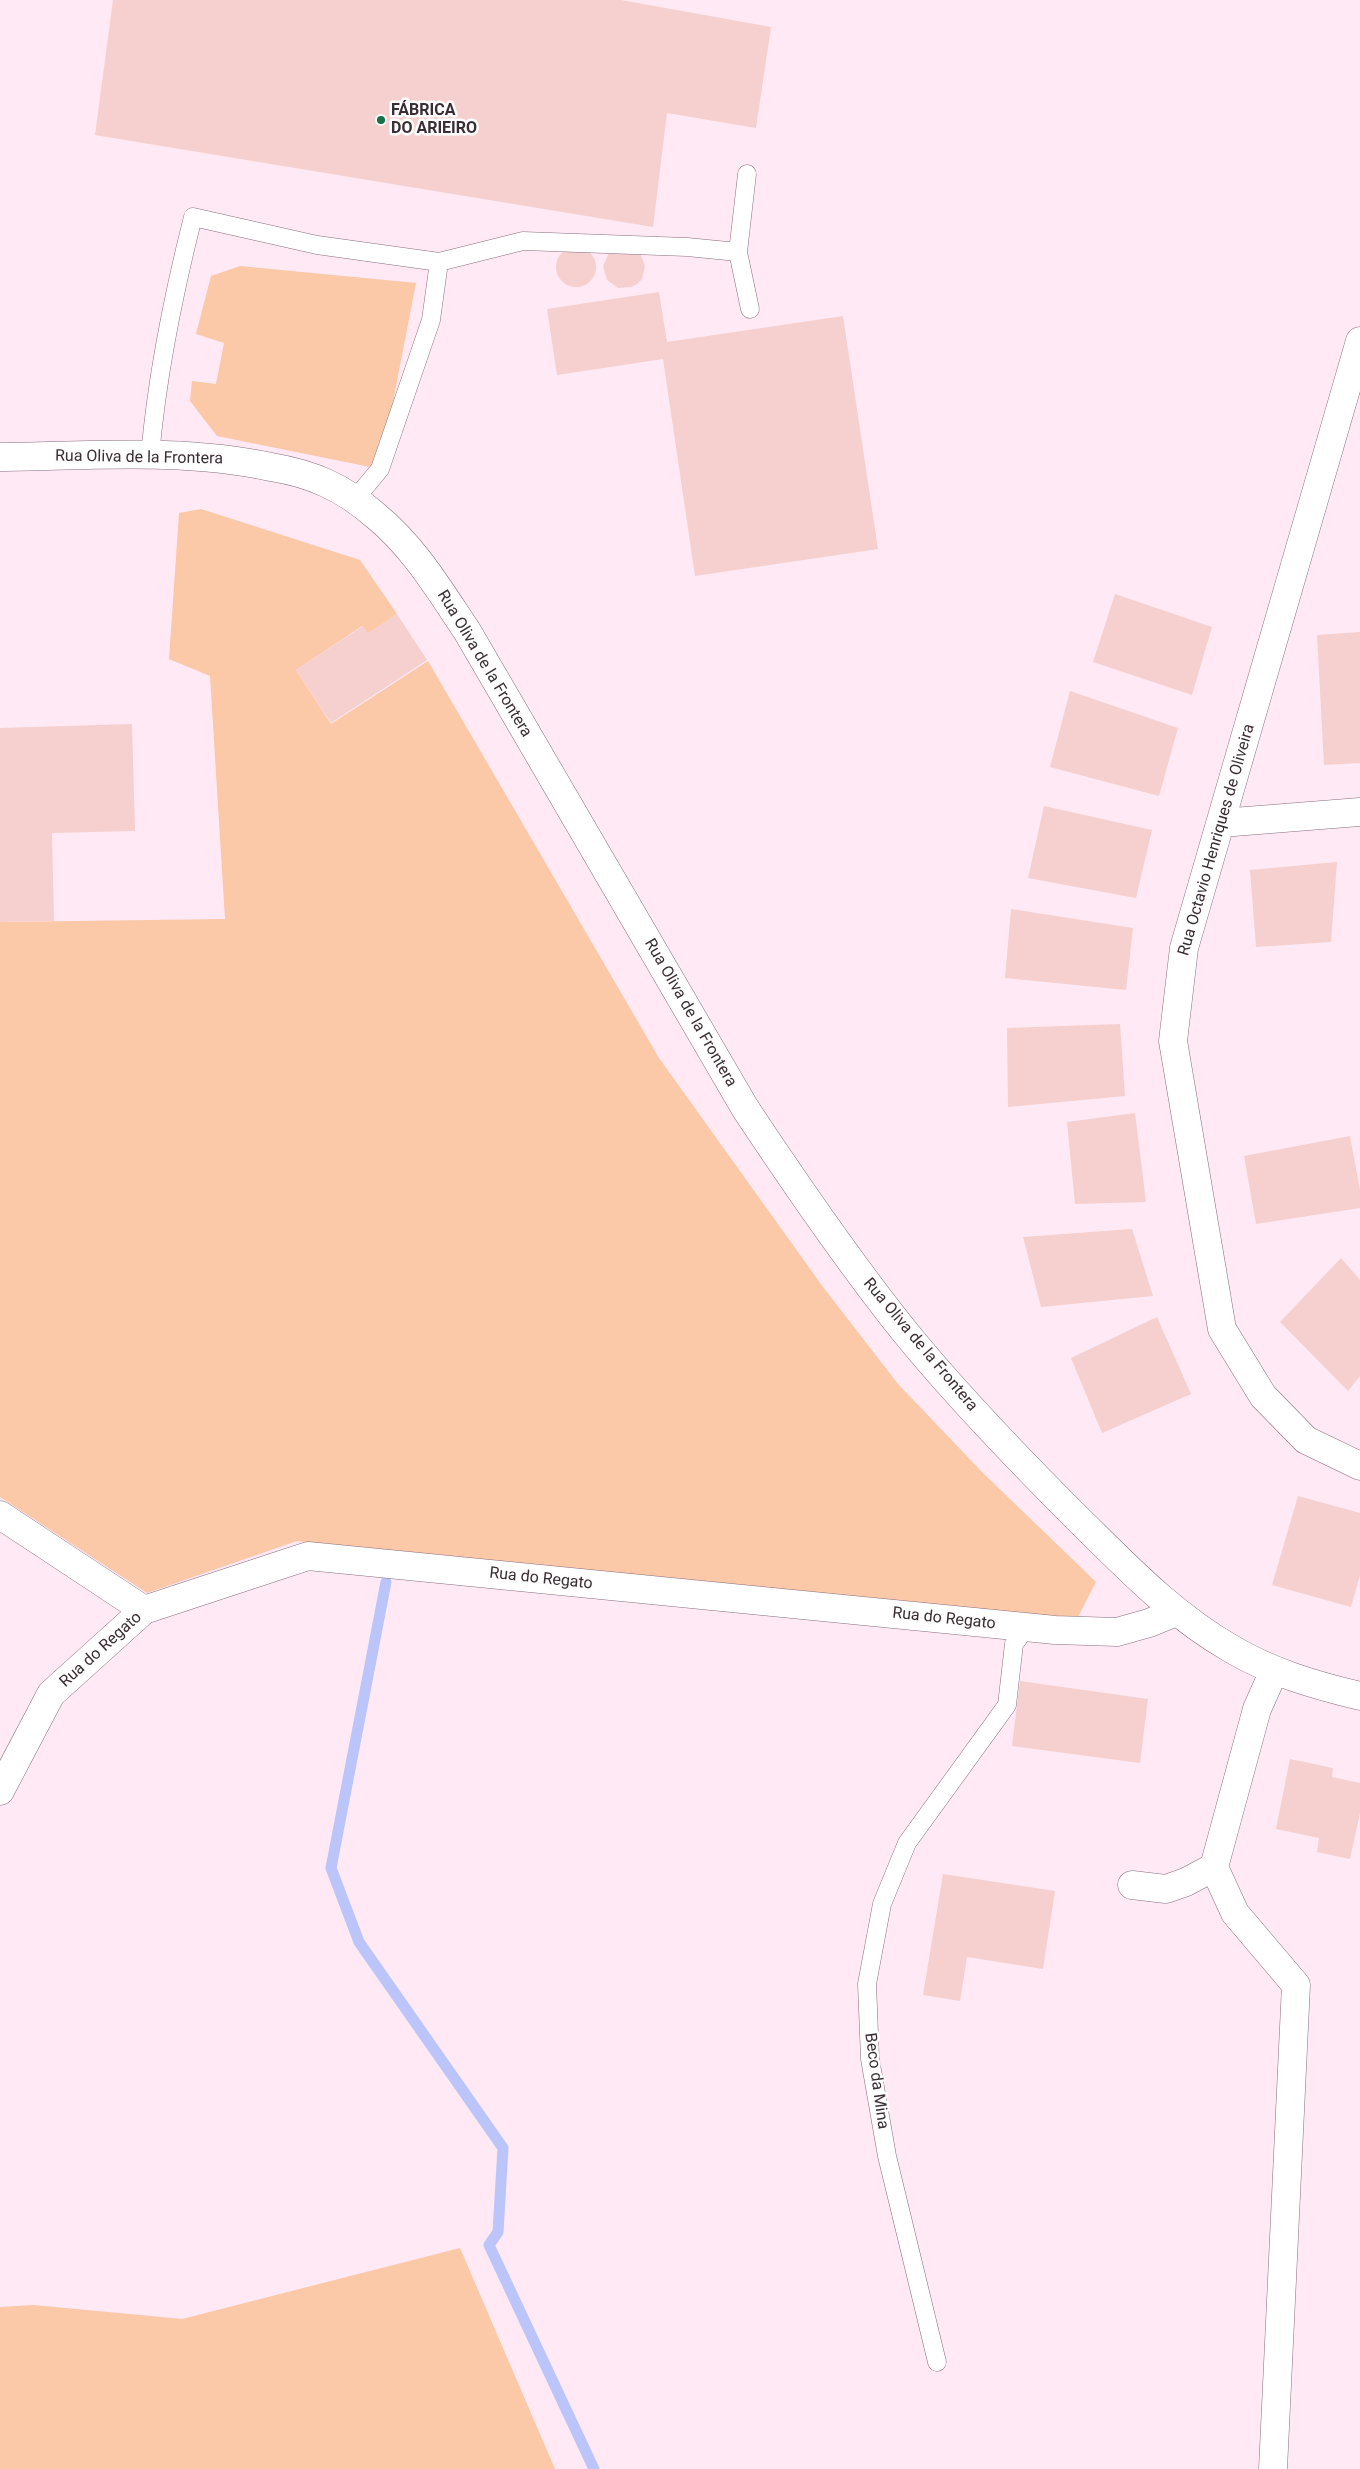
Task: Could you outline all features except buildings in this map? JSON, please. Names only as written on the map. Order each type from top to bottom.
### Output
[{"type":"street","name":"Rua Octavio Henriques de Oliveira","points":[[1360,341],[1184,948],[1173,1042],[1222,1329],[1263,1396],[1306,1440],[1360,1466]]},
{"type":"street","name":"Rua Oliva de la Frontera","points":[[0,457],[150,456],[240,461],[290,470],[325,482],[355,500],[377,517],[403,542],[447,602],[745,1108],[849,1258],[905,1332],[964,1400],[1034,1474],[1176,1612],[1229,1648],[1274,1671],[1360,1696]]},
{"type":"street","points":[[1221,823],[1360,812]]},
{"type":"street","points":[[0,1515],[144,1610]]},
{"type":"street","name":"Rua do Regato","points":[[0,1791],[51,1694],[144,1610],[308,1556],[1027,1627],[1118,1632],[1149,1623],[1176,1612]]},
{"type":"street","points":[[1273,2469],[1296,1984],[1235,1913],[1214,1867],[1257,1709],[1274,1671]]},
{"type":"street","points":[[1132,1885],[1166,1889],[1186,1882],[1214,1867]]},
{"type":"lane","points":[[747,174],[738,252],[750,309]]},
{"type":"lane","points":[[150,456],[154,402],[174,294],[193,217],[317,245],[439,262],[523,241],[687,247],[738,252]]},
{"type":"lane","points":[[355,500],[380,469],[431,320],[439,262]]},
{"type":"lane","name":"Beco da Mina","points":[[937,2362],[886,2146],[870,2059],[867,1984],[882,1904],[907,1843],[1007,1705],[1014,1644],[1027,1627]]},
{"type":"shaded area","points":[[240,266],[416,283],[380,469],[217,436],[190,401],[192,381],[216,384],[224,343],[196,334],[211,276]]},
{"type":"shaded area","points":[[201,509],[360,560],[397,614],[368,634],[362,626],[296,670],[331,724],[428,661],[659,1058],[823,1287],[898,1384],[983,1473],[1096,1582],[1078,1617],[1055,1625],[297,1541],[147,1593],[0,1497],[0,922],[225,919],[210,676],[169,659],[179,513]]},
{"type":"shaded area","points":[[460,2248],[555,2469],[0,2469],[0,2307],[34,2305],[182,2319]]},
{"type":"waterway","points":[[386,1582],[331,1868],[359,1942],[503,2148],[498,2232],[489,2245],[594,2469]]},
{"type":"place","name":"FÁBRICA DO ARIEIRO","points":[[381,120]]}]
